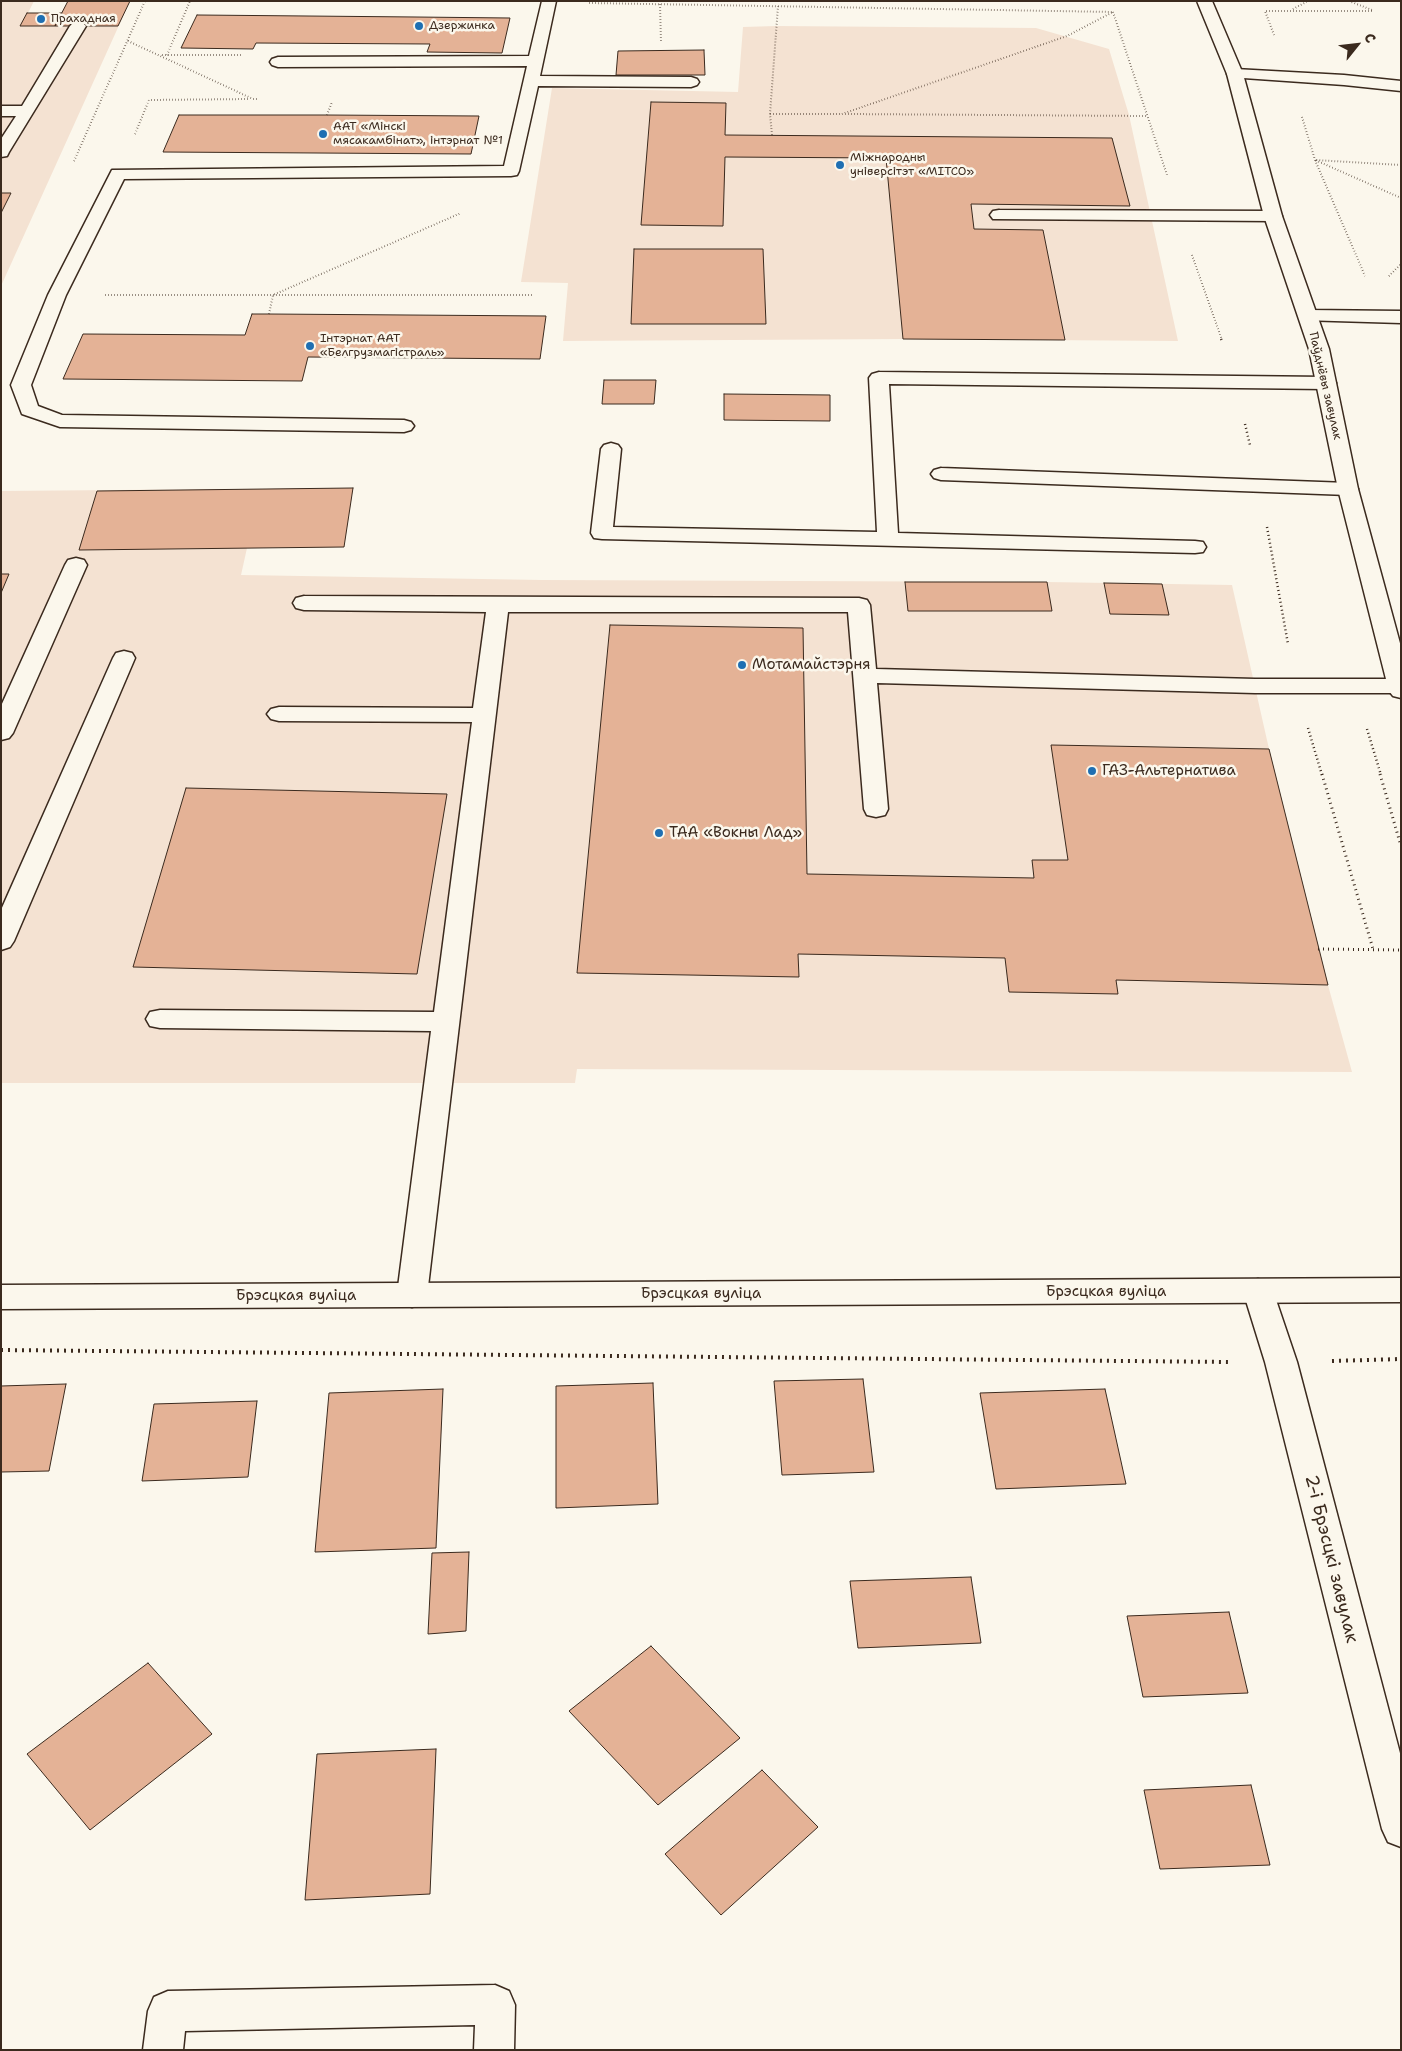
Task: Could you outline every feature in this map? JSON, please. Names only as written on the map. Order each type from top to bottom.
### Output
[{"type":"street","name":"Паўднёвы завулак","points":[[1204,1],[1235,74],[1273,216],[1319,349],[1348,489],[1400,689]]},
{"type":"street","points":[[404,426],[60,420],[29,410],[21,385],[57,295],[118,174],[511,171],[525,101],[532,82],[549,2]]},
{"type":"street","points":[[1,152],[78,26]]},
{"type":"street","points":[[278,62],[536,61]]},
{"type":"street","points":[[1235,74],[1290,76],[1401,86]]},
{"type":"street","points":[[532,82],[691,82]]},
{"type":"street","points":[[1,111],[27,111]]},
{"type":"street","points":[[999,215],[1273,216]]},
{"type":"street","points":[[1308,316],[1401,317]]},
{"type":"street","points":[[888,539],[879,378],[1326,383]]},
{"type":"street","points":[[611,449],[602,534],[1195,547]]},
{"type":"street","points":[[941,474],[1348,489]]},
{"type":"street","points":[[1,733],[76,565]]},
{"type":"street","points":[[304,603],[859,605],[876,809]]},
{"type":"street","points":[[412,1296],[498,605]]},
{"type":"street","points":[[1,941],[124,658]]},
{"type":"street","points":[[865,676],[1255,686],[1355,685],[1400,689]]},
{"type":"street","points":[[280,714],[484,715]]},
{"type":"street","points":[[160,1019],[446,1022]]},
{"type":"street","name":"Брэсцкая вуліца","points":[[1,1296],[412,1296],[1401,1290]]},
{"type":"street","name":"2-і Брэсцкі завулак","points":[[1258,1291],[1281,1362],[1401,1829]]},
{"type":"street","points":[[163,2050],[168,2012],[495,2005],[494,2050]]},
{"type":"path","points":[[138,16],[145,1]]},
{"type":"path","points":[[167,55],[190,1]]},
{"type":"path","points":[[1292,10],[1308,1]]},
{"type":"path","points":[[1349,1],[1374,11],[1265,11],[1290,76],[1315,160],[1365,276]]},
{"type":"path","points":[[549,2],[1113,12],[1067,36],[842,114]]},
{"type":"path","points":[[660,4],[662,50]]},
{"type":"path","points":[[772,135],[770,114],[778,6]]},
{"type":"path","points":[[118,174],[149,100],[253,99]]},
{"type":"path","points":[[770,114],[1146,116]]},
{"type":"path","points":[[1315,160],[1401,166]]},
{"type":"path","points":[[1315,160],[1401,198]]},
{"type":"path","points":[[273,295],[503,194],[511,171]]},
{"type":"path","points":[[57,295],[532,295]]},
{"type":"path","points":[[269,314],[273,295]]},
{"type":"path","points":[[1355,685],[1401,846]]},
{"type":"path","points":[[1318,949],[1401,950]]},
{"type":"path","points":[[1,1350],[1281,1362],[1401,1359]]},
{"type":"shaded area","points":[[1,1],[34,1],[28,13],[61,13],[68,1],[130,1],[1,286]]},
{"type":"shaded area","name":"Міжнародны універсітэт «МІТСО»","points":[[743,27],[1036,28],[1109,49],[1129,115],[1178,341],[903,339],[563,341],[568,283],[521,282],[552,88],[738,92]]},
{"type":"shaded area","points":[[353,488],[344,547],[247,548],[241,575],[542,580],[1047,582],[1232,585],[1269,749],[1318,949],[1352,1072],[577,1069],[575,1083],[1,1083],[1,491]]},
{"type":"building","points":[[68,1],[130,1],[118,26],[55,26]]},
{"type":"building","name":"Прахадная","points":[[27,13],[62,13],[55,26],[20,26]]},
{"type":"building","points":[[197,15],[510,18],[502,53],[427,52],[430,44],[256,43],[253,49],[181,48]]},
{"type":"building","points":[[704,50],[705,75],[616,75],[618,51]]},
{"type":"building","points":[[651,102],[726,103],[725,135],[1112,138],[1130,206],[971,204],[974,229],[1043,230],[1065,340],[903,339],[886,158],[725,157],[723,226],[641,225]]},
{"type":"building","name":"ААТ «Мінскі мясакамбінат», інтэрнат №1","points":[[179,115],[479,116],[471,154],[163,152]]},
{"type":"building","points":[[1,193],[11,193],[1,213]]},
{"type":"building","points":[[634,249],[763,249],[766,324],[631,324]]},
{"type":"building","name":"Інтэрнат ААТ «Белгрузмагістраль»","points":[[252,314],[546,316],[540,359],[308,357],[302,381],[63,379],[83,334],[245,335]]},
{"type":"building","points":[[604,380],[656,380],[654,404],[602,404]]},
{"type":"building","points":[[724,394],[830,395],[830,421],[724,420]]},
{"type":"building","points":[[353,488],[344,547],[79,550],[97,491]]},
{"type":"building","points":[[1,574],[9,574],[1,593]]},
{"type":"building","points":[[905,582],[1047,582],[1052,611],[908,611]]},
{"type":"building","points":[[1104,583],[1162,584],[1169,615],[1110,614]]},
{"type":"building","points":[[610,625],[803,628],[807,874],[1034,878],[1032,860],[1068,860],[1051,745],[1269,749],[1328,985],[1116,980],[1118,994],[1009,992],[1005,958],[798,954],[799,977],[577,973]]},
{"type":"building","points":[[186,788],[447,794],[417,974],[133,967]]},
{"type":"building","points":[[863,1379],[874,1472],[782,1475],[774,1381]]},
{"type":"building","points":[[653,1383],[658,1504],[556,1508],[556,1386]]},
{"type":"building","points":[[66,1384],[49,1471],[1,1472],[1,1386]]},
{"type":"building","points":[[443,1389],[436,1548],[315,1552],[329,1393]]},
{"type":"building","points":[[1105,1389],[1126,1484],[996,1489],[980,1393]]},
{"type":"building","points":[[257,1401],[248,1477],[142,1481],[154,1404]]},
{"type":"building","points":[[469,1552],[466,1631],[428,1634],[432,1553]]},
{"type":"building","points":[[971,1577],[981,1643],[858,1648],[850,1581]]},
{"type":"building","points":[[1229,1612],[1248,1693],[1143,1697],[1127,1616]]},
{"type":"building","points":[[651,1646],[740,1738],[658,1805],[569,1711]]},
{"type":"building","points":[[148,1663],[212,1734],[90,1830],[27,1754]]},
{"type":"building","points":[[436,1749],[430,1894],[305,1900],[317,1754]]},
{"type":"building","points":[[762,1770],[818,1827],[721,1915],[665,1854]]},
{"type":"building","points":[[1251,1785],[1270,1865],[1160,1869],[1144,1790]]},
{"type":"place","name":"Прахадная","points":[[41,19]]},
{"type":"place","name":"Дзержинка","points":[[419,26]]},
{"type":"place","name":"ААТ «Мінскі мясакамбінат», інтэрнат №1","points":[[323,134]]},
{"type":"place","name":"Міжнародны універсітэт «МІТСО»","points":[[840,165]]},
{"type":"place","name":"Інтэрнат ААТ «Белгрузмагістраль»","points":[[310,346]]},
{"type":"place","name":"Мотамайстэрня","points":[[742,665]]},
{"type":"place","name":"ГАЗ-Альтернатива","points":[[1092,771]]},
{"type":"place","name":"ТАА «Вокны Лад»","points":[[659,833]]}]
